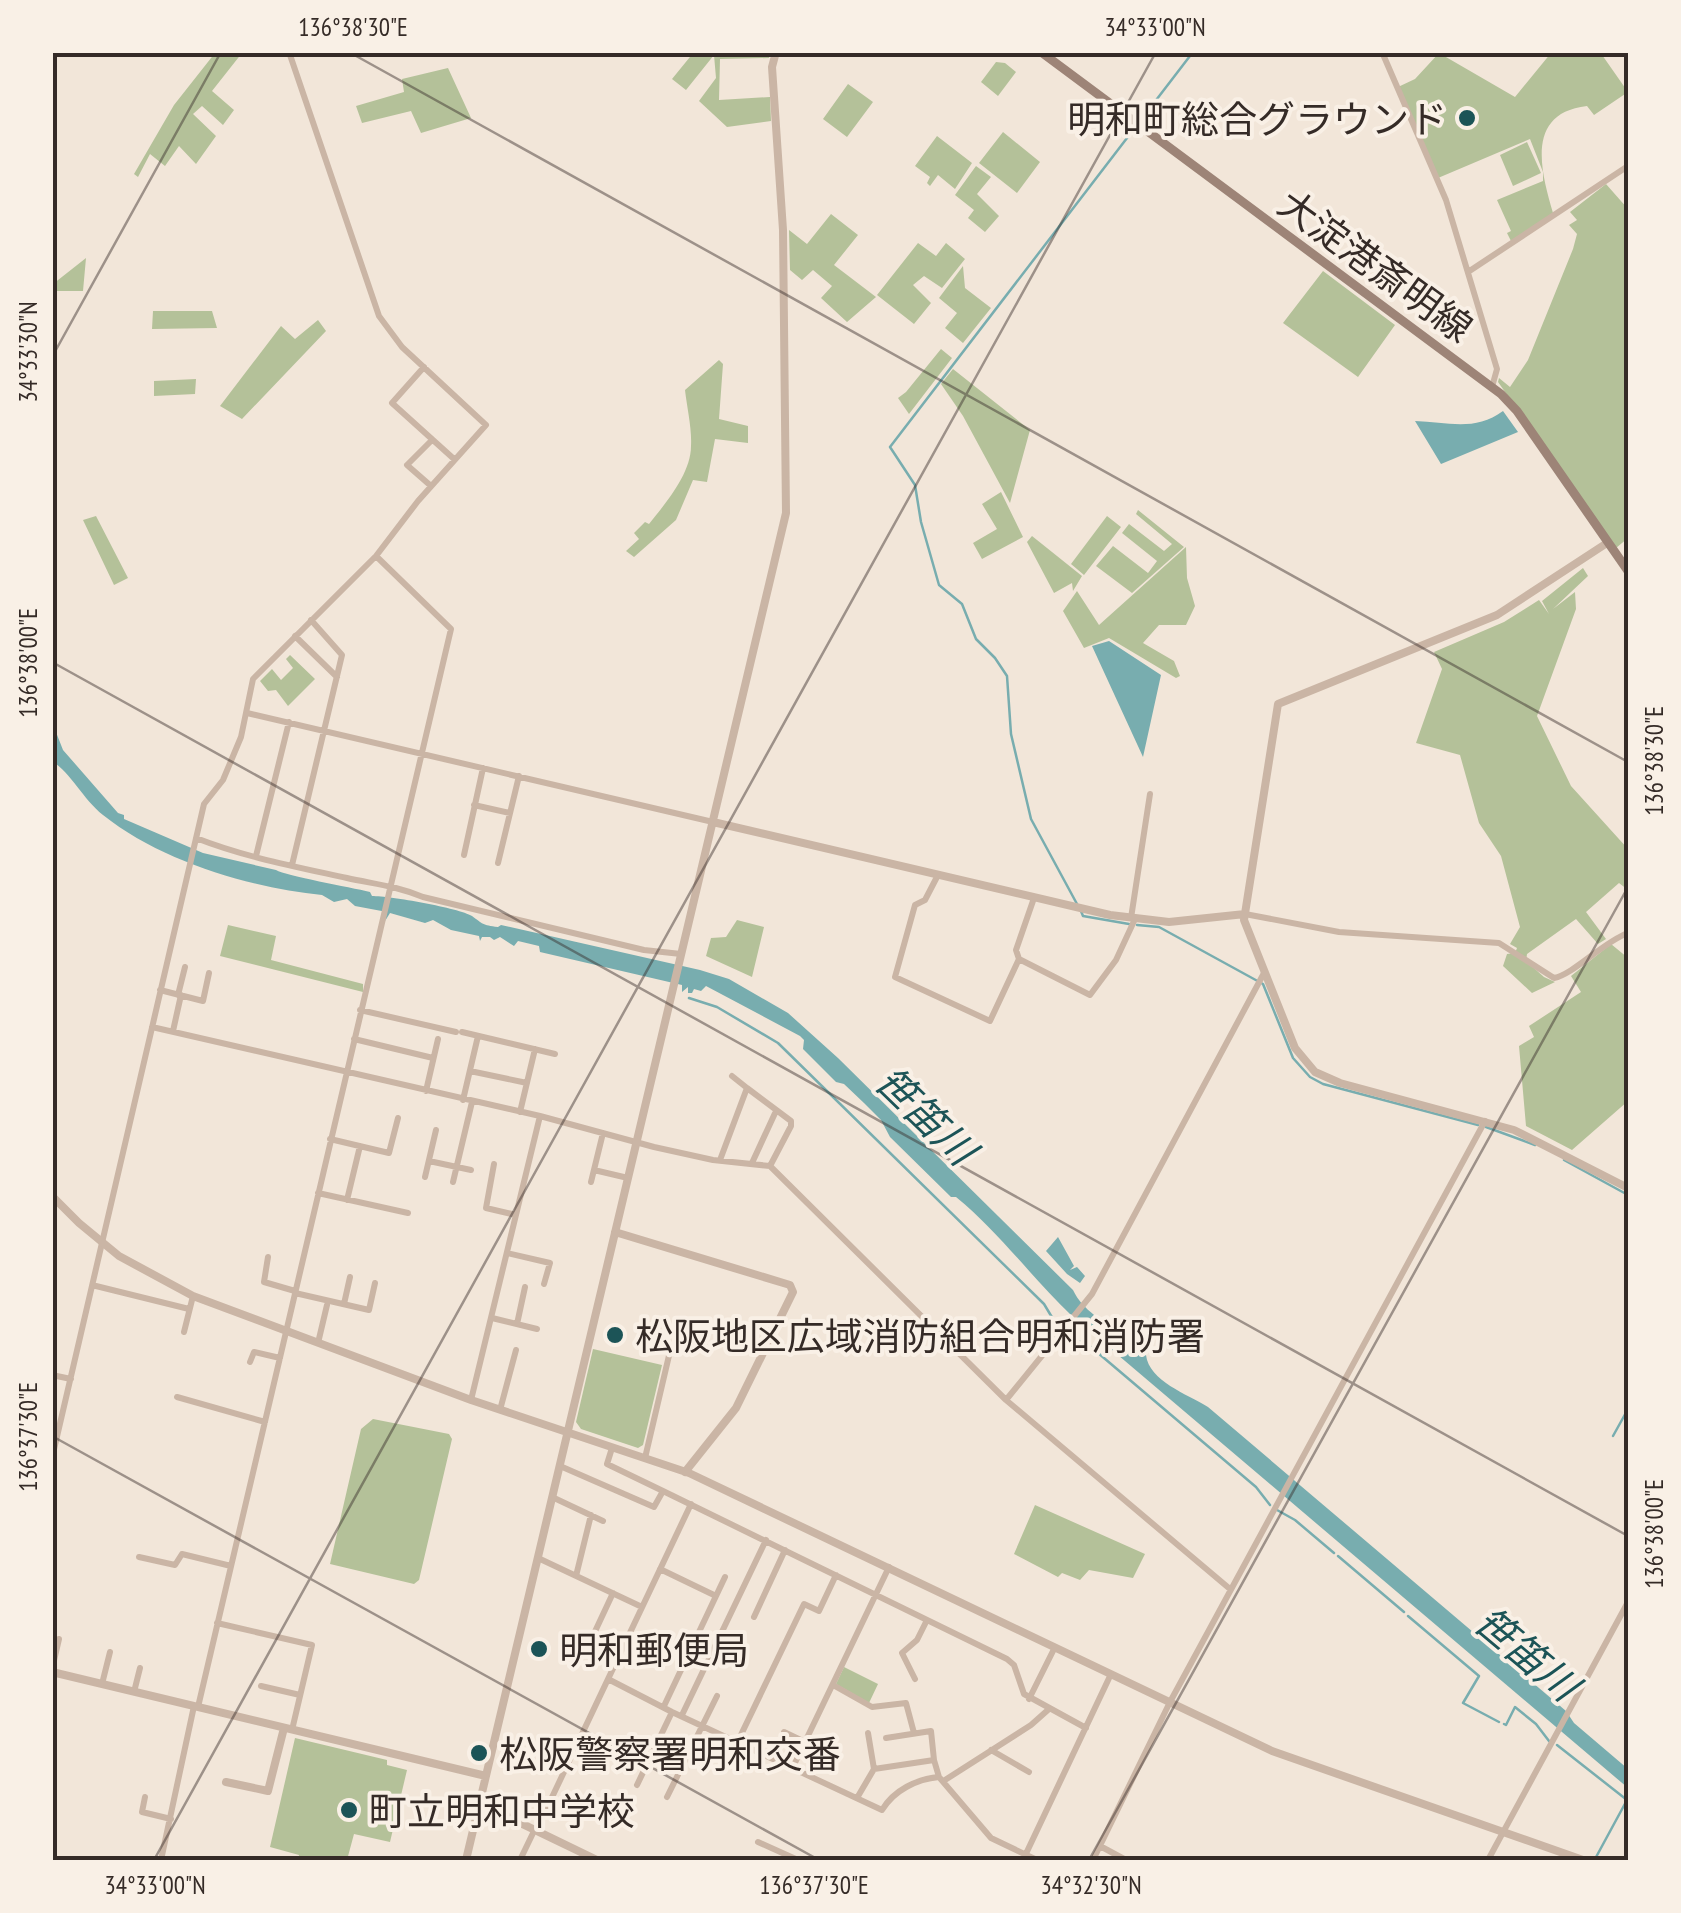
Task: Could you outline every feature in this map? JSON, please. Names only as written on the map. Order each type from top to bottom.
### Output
[{"type":"main road","name":"大淀港斎明線","points":[[1041,52],[1492,387],[1517,411],[1628,570]]},
{"type":"street","points":[[52,1458],[186,874],[204,804],[224,780],[242,737],[252,678],[376,556],[430,486],[486,424],[402,347],[379,316],[288,52]]},
{"type":"street","points":[[466,1860],[786,512],[784,230],[772,67],[776,52]]},
{"type":"street","points":[[1382,52],[1438,178],[1497,369],[1492,387]]},
{"type":"street","points":[[1468,272],[1628,166]]},
{"type":"street","points":[[424,367],[392,404],[454,459]]},
{"type":"street","points":[[430,486],[407,466],[431,441]]},
{"type":"street","points":[[1607,543],[1528,598],[1487,620],[1278,704],[1245,923],[1261,979],[1292,1043],[1306,1063],[1329,1080],[1362,1093],[1535,1139],[1628,1188]]},
{"type":"street","points":[[161,1860],[452,629],[376,556]]},
{"type":"street","points":[[292,865],[341,650],[312,620]]},
{"type":"street","points":[[295,636],[337,678]]},
{"type":"street","points":[[247,713],[1132,922],[1245,914],[1340,932],[1498,943],[1554,978],[1565,975],[1628,932]]},
{"type":"street","points":[[256,856],[289,722]]},
{"type":"street","points":[[464,855],[483,768]]},
{"type":"street","points":[[498,863],[519,776]]},
{"type":"street","points":[[1034,898],[1016,950],[1020,958],[1090,995],[1116,960],[1132,922],[1150,794]]},
{"type":"street","points":[[474,805],[510,813]]},
{"type":"street","points":[[196,838],[644,950],[681,954]]},
{"type":"street","points":[[938,875],[925,900],[915,905],[895,977],[990,1021],[1020,958]]},
{"type":"street","points":[[173,1032],[185,967]]},
{"type":"street","points":[[160,990],[203,1001],[210,973]]},
{"type":"street","points":[[1006,1400],[1090,1296],[1261,979]]},
{"type":"street","points":[[360,1010],[555,1054]]},
{"type":"street","points":[[152,1026],[637,1142],[770,1166],[1006,1400],[1230,1589]]},
{"type":"street","points":[[453,1182],[478,1036]]},
{"type":"street","points":[[426,1091],[438,1039]]},
{"type":"street","points":[[354,1040],[433,1058]]},
{"type":"street","points":[[520,1112],[535,1049]]},
{"type":"street","points":[[470,1070],[527,1083]]},
{"type":"street","points":[[732,1076],[791,1121],[792,1126],[770,1166]]},
{"type":"street","points":[[720,1160],[747,1088]]},
{"type":"street","points":[[752,1164],[776,1112]]},
{"type":"street","points":[[472,1400],[540,1116]]},
{"type":"street","points":[[330,1139],[388,1154],[398,1118]]},
{"type":"street","points":[[1093,1860],[1170,1702],[1483,1124]]},
{"type":"street","points":[[425,1177],[436,1130]]},
{"type":"street","points":[[592,1182],[603,1134]]},
{"type":"street","points":[[346,1200],[360,1146]]},
{"type":"street","points":[[429,1160],[470,1170]]},
{"type":"street","points":[[494,1164],[486,1208],[516,1216]]},
{"type":"street","points":[[594,1170],[628,1178]]},
{"type":"street","points":[[318,1193],[408,1214]]},
{"type":"street","points":[[54,1199],[102,1244],[140,1269],[194,1296],[472,1400],[685,1472],[1286,1757],[1583,1860]]},
{"type":"street","points":[[616,1232],[790,1285],[793,1292],[736,1408],[685,1472]]},
{"type":"street","points":[[508,1253],[550,1263],[544,1284]]},
{"type":"street","points":[[268,1257],[264,1282],[344,1304],[369,1310],[375,1283]]},
{"type":"street","points":[[344,1304],[350,1277]]},
{"type":"street","points":[[96,1286],[189,1309]]},
{"type":"street","points":[[517,1324],[526,1287]]},
{"type":"street","points":[[184,1332],[194,1296]]},
{"type":"street","points":[[318,1344],[327,1305]]},
{"type":"street","points":[[492,1318],[537,1329]]},
{"type":"street","points":[[645,1458],[672,1347]]},
{"type":"street","points":[[500,1410],[516,1350]]},
{"type":"street","points":[[250,1362],[254,1352],[280,1358]]},
{"type":"street","points":[[52,1375],[71,1379]]},
{"type":"street","points":[[177,1398],[265,1422]]},
{"type":"street","points":[[52,1408],[64,1411]]},
{"type":"street","points":[[612,1448],[607,1464],[1007,1659],[1014,1665],[1021,1690],[1030,1699],[1086,1728]]},
{"type":"street","points":[[560,1466],[654,1507],[663,1491]]},
{"type":"street","points":[[552,1497],[603,1521]]},
{"type":"street","points":[[520,1860],[691,1504]]},
{"type":"street","points":[[576,1576],[590,1515]]},
{"type":"street","points":[[682,1716],[766,1540]]},
{"type":"street","points":[[754,1616],[785,1550]]},
{"type":"street","points":[[139,1557],[175,1565],[182,1554],[230,1566]]},
{"type":"street","points":[[538,1558],[642,1607]]},
{"type":"street","points":[[792,1769],[888,1567]]},
{"type":"street","points":[[660,1570],[716,1596]]},
{"type":"street","points":[[738,1742],[804,1604],[818,1611],[836,1575]]},
{"type":"street","points":[[664,1706],[725,1577]]},
{"type":"street","points":[[613,1594],[591,1640],[620,1653]]},
{"type":"street","points":[[1488,1860],[1628,1602]]},
{"type":"street","points":[[915,1679],[902,1653],[917,1640],[926,1620]]},
{"type":"street","points":[[217,1623],[312,1646],[268,1792],[226,1782]]},
{"type":"street","points":[[60,1639],[52,1670],[486,1776]]},
{"type":"street","points":[[1030,1699],[1055,1647]]},
{"type":"street","points":[[102,1684],[110,1652]]},
{"type":"street","points":[[134,1692],[140,1668]]},
{"type":"street","points":[[1024,1858],[1111,1674]]},
{"type":"street","points":[[608,1678],[882,1810],[889,1798],[922,1778],[942,1779],[1048,1709]]},
{"type":"street","points":[[261,1686],[300,1695]]},
{"type":"street","points":[[833,1686],[872,1708],[906,1703],[914,1733]]},
{"type":"street","points":[[668,1798],[716,1696]]},
{"type":"street","points":[[637,1785],[672,1712]]},
{"type":"street","points":[[886,1738],[931,1731],[934,1760],[942,1779],[967,1813],[990,1838],[1024,1858],[1036,1860]]},
{"type":"street","points":[[784,1732],[805,1742]]},
{"type":"street","points":[[858,1798],[874,1770],[868,1733]]},
{"type":"street","points":[[991,1750],[1029,1772]]},
{"type":"street","points":[[874,1770],[934,1760]]},
{"type":"street","points":[[145,1797],[142,1812],[171,1819]]},
{"type":"street","points":[[480,1804],[598,1860]]},
{"type":"street","points":[[758,1842],[798,1860]]},
{"type":"street","points":[[1100,1846],[1126,1860]]},
{"type":"green space","points":[[694,52],[770,53],[769,58],[720,59],[719,100],[770,97],[771,121],[727,127],[699,101],[716,78],[714,55],[686,90],[672,79]]},
{"type":"green space","points":[[1600,52],[1628,92],[1594,115],[1587,106],[1554,119],[1542,146],[1544,179],[1553,213],[1511,241],[1507,233],[1511,231],[1497,200],[1543,181],[1530,139],[1438,178],[1398,87],[1415,79],[1439,53],[1515,97],[1551,53]]},
{"type":"green space","points":[[215,53],[242,53],[212,91],[234,110],[223,125],[202,106],[193,114],[216,136],[196,164],[179,146],[165,166],[150,154],[138,177],[134,174],[174,105]]},
{"type":"green space","points":[[996,62],[1005,63],[1016,72],[998,96],[981,82]]},
{"type":"green space","points":[[448,68],[471,118],[421,133],[411,111],[362,123],[356,106],[404,92],[402,79]]},
{"type":"green space","points":[[848,84],[873,102],[847,137],[823,119]]},
{"type":"green space","points":[[1003,132],[1040,162],[1017,193],[979,163]]},
{"type":"green space","points":[[937,136],[972,163],[955,189],[938,175],[930,186],[930,177],[915,166]]},
{"type":"green space","points":[[1527,142],[1541,173],[1513,186],[1500,155]]},
{"type":"green space","points":[[976,166],[991,177],[977,194],[999,216],[985,232],[968,218],[974,210],[955,195]]},
{"type":"green space","points":[[1606,184],[1628,209],[1628,486],[1624,489],[1628,497],[1628,538],[1616,548],[1498,382],[1499,378],[1510,387],[1528,360],[1573,249],[1577,234],[1569,225],[1577,220],[1570,212]]},
{"type":"green space","points":[[831,214],[858,235],[834,265],[876,297],[847,322],[821,298],[832,286],[813,270],[802,280],[790,270],[789,230],[807,244]]},
{"type":"green space","points":[[918,243],[936,256],[946,243],[965,259],[942,288],[924,276],[913,285],[931,303],[914,324],[877,295]]},
{"type":"green space","points":[[86,258],[83,291],[53,291],[53,284]]},
{"type":"green space","points":[[963,266],[965,288],[991,308],[963,343],[945,328],[957,313],[939,298]]},
{"type":"green space","points":[[1323,271],[1395,325],[1358,377],[1283,323]]},
{"type":"green space","points":[[153,311],[212,311],[217,328],[152,329]]},
{"type":"green space","points":[[318,320],[326,331],[242,419],[220,406],[281,326],[295,339]]},
{"type":"green space","points":[[941,349],[952,358],[909,414],[898,398]]},
{"type":"green space","points":[[719,360],[723,364],[719,419],[748,426],[748,443],[715,439],[707,482],[693,480],[676,520],[634,557],[626,551],[639,539],[634,533],[645,522],[649,524],[687,467],[691,439],[685,390]]},
{"type":"green space","points":[[953,369],[1030,430],[1010,503],[941,384]]},
{"type":"green space","points":[[196,379],[195,394],[154,396],[154,381]]},
{"type":"green space","points":[[1001,492],[1023,537],[982,559],[973,543],[997,529],[982,504]]},
{"type":"green space","points":[[1138,510],[1184,547],[1132,593],[1096,566],[1113,546],[1148,573],[1157,561],[1122,533],[1129,524],[1164,551],[1172,544],[1136,514]]},
{"type":"green space","points":[[96,516],[128,578],[114,585],[83,520]]},
{"type":"green space","points":[[1107,516],[1121,527],[1084,575],[1071,564]]},
{"type":"green space","points":[[1032,536],[1082,576],[1073,591],[1072,583],[1054,593],[1027,542]]},
{"type":"green space","points":[[1186,547],[1187,578],[1195,606],[1186,625],[1159,625],[1143,643],[1174,661],[1180,676],[1176,678],[1109,638],[1084,648],[1063,611],[1077,591],[1099,625]]},
{"type":"green space","points":[[1583,568],[1588,576],[1553,609],[1575,592],[1576,609],[1537,716],[1571,786],[1628,849],[1628,890],[1619,883],[1586,912],[1606,939],[1598,944],[1576,919],[1527,954],[1526,961],[1555,982],[1532,993],[1503,966],[1507,954],[1515,953],[1517,948],[1510,944],[1520,927],[1501,856],[1479,823],[1460,755],[1416,743],[1442,669],[1434,652],[1504,622],[1539,600],[1549,614],[1542,601]]},
{"type":"green space","points":[[290,655],[315,679],[288,706],[276,690],[268,691],[260,681],[272,669],[281,680],[293,668],[286,659]]},
{"type":"green space","points":[[737,920],[764,927],[752,977],[706,956],[711,938],[726,937]]},
{"type":"green space","points":[[228,925],[276,936],[271,960],[363,984],[363,992],[220,956]]},
{"type":"green space","points":[[1611,944],[1628,958],[1628,1101],[1572,1150],[1526,1126],[1519,1046],[1534,1037],[1529,1026],[1581,992],[1571,976]]},
{"type":"green space","points":[[593,1349],[662,1365],[643,1445],[638,1448],[581,1429],[576,1422]]},
{"type":"green space","points":[[373,1419],[449,1434],[452,1439],[419,1580],[414,1584],[330,1564],[361,1429]]},
{"type":"green space","points":[[1035,1505],[1145,1554],[1133,1578],[1089,1570],[1080,1580],[1062,1573],[1058,1577],[1014,1554]]},
{"type":"green space","points":[[844,1667],[878,1684],[869,1703],[836,1684]]},
{"type":"green space","name":"町立明和中学校","points":[[295,1738],[387,1760],[387,1765],[407,1770],[390,1842],[354,1834],[347,1860],[298,1860],[299,1855],[270,1847]]},
{"type":"water","points":[[1503,411],[1518,432],[1441,464],[1415,421],[1471,424]]},
{"type":"water","points":[[1109,641],[1161,675],[1143,757],[1092,646]]},
{"type":"water","points":[[52,722],[63,750],[124,819],[203,853],[370,892],[372,896],[453,909],[489,926],[501,925],[700,970],[729,979],[788,1013],[1073,1290],[1088,1310],[1146,1355],[1161,1379],[1208,1407],[1566,1711],[1574,1723],[1628,1769],[1628,1788],[1072,1316],[987,1226],[890,1137],[881,1120],[864,1103],[803,1049],[800,1036],[706,986],[701,991],[694,989],[688,993],[688,987],[682,992],[682,985],[540,952],[539,946],[518,941],[514,946],[500,937],[482,937],[480,941],[479,936],[451,930],[433,920],[425,923],[390,913],[385,921],[387,912],[355,906],[347,899],[334,902],[322,895],[267,886],[180,859],[126,832],[96,809],[53,762]]},
{"type":"water","points":[[1058,1237],[1074,1266],[1070,1270],[1077,1267],[1085,1276],[1080,1283],[1046,1251]]},
{"type":"waterway","points":[[1077,904],[1031,819],[1011,734],[1007,676],[976,639],[962,604],[939,585],[915,485],[890,447],[1193,52]]},
{"type":"waterway","points":[[1081,911],[1083,916],[1129,924]]},
{"type":"waterway","points":[[1137,925],[1159,927],[1263,984],[1293,1058],[1310,1077],[1323,1084],[1478,1125]]},
{"type":"waterway","points":[[689,998],[717,1007],[778,1043],[1044,1304],[1059,1329]]},
{"type":"waterway","points":[[1486,1127],[1535,1145]]},
{"type":"waterway","points":[[1564,1160],[1628,1195]]},
{"type":"waterway","points":[[1067,1335],[1091,1347],[1256,1487],[1270,1505]]},
{"type":"waterway","points":[[1613,1436],[1628,1409]]},
{"type":"waterway","points":[[1277,1510],[1334,1553]]},
{"type":"waterway","points":[[1338,1556],[1404,1612]]},
{"type":"waterway","points":[[1408,1616],[1479,1676],[1463,1703],[1499,1722]]},
{"type":"waterway","points":[[1504,1724],[1515,1707],[1549,1741]]},
{"type":"waterway","points":[[1557,1745],[1627,1800],[1595,1859]]},
{"type":"place","name":"明和町総合グラウンド","points":[[1467,118]]},
{"type":"place","name":"松阪地区広域消防組合明和消防署","points":[[615,1335]]},
{"type":"place","name":"明和郵便局","points":[[539,1649]]},
{"type":"place","name":"松阪警察署明和交番","points":[[479,1753]]},
{"type":"place","name":"町立明和中学校","points":[[349,1810]]},
{"type":"water label","name":"笹笛川","points":[[926,1115]]},
{"type":"water label","name":"笹笛川","points":[[1527,1653]]}]
